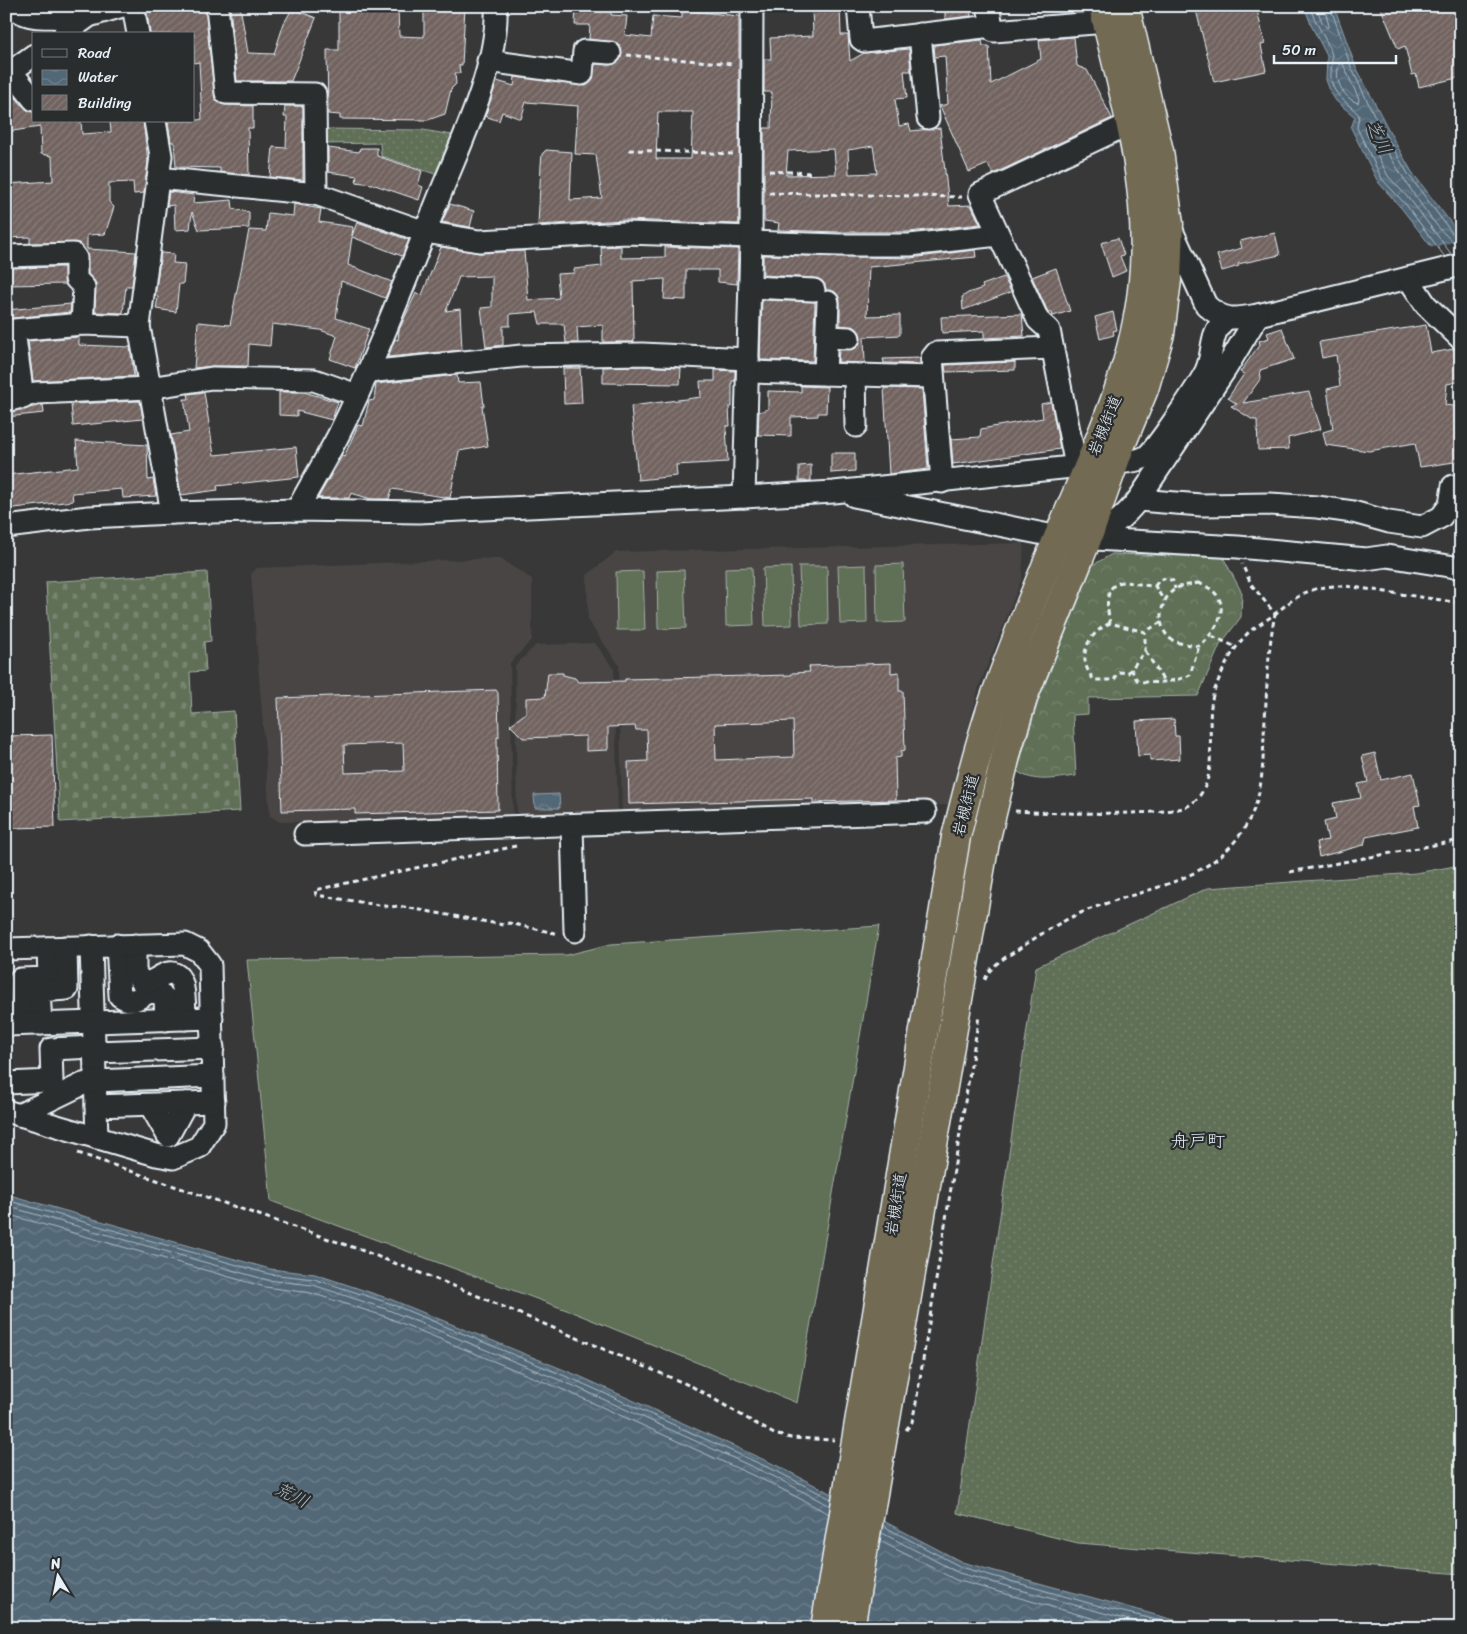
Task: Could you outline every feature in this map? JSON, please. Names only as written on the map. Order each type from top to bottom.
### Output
[{"type":"highway","name":"岩槻街道","points":[[825,1628],[956,837],[998,686],[1122,381],[1137,328],[1143,281],[1144,197],[1112,11]]},
{"type":"highway","name":"岩槻街道","points":[[850,1628],[985,842],[1008,747],[1024,695],[1087,539],[1118,452],[1144,389],[1160,334],[1167,280],[1169,224],[1159,151],[1112,11]]},
{"type":"street","points":[[16,6],[18,11],[30,18],[66,16],[81,21]]},
{"type":"street","points":[[67,32],[89,16],[123,6]]},
{"type":"street","points":[[133,6],[138,32]]},
{"type":"street","points":[[217,6],[226,93],[315,94],[316,194]]},
{"type":"street","points":[[296,510],[339,434],[357,395],[471,117],[488,61],[497,22],[496,6]]},
{"type":"street","points":[[858,6],[862,39],[864,41],[920,34],[990,16],[994,31],[1112,11]]},
{"type":"street","points":[[744,497],[752,239],[750,163],[752,8]]},
{"type":"street","points":[[920,34],[928,118]]},
{"type":"street","points":[[488,61],[582,74],[584,51],[610,53]]},
{"type":"street","points":[[32,56],[9,73],[32,98]]},
{"type":"street","points":[[155,122],[161,156],[139,326],[172,513]]},
{"type":"street","points":[[6,527],[89,517],[172,513],[296,510],[419,512],[834,492],[1079,466],[1049,330],[1038,320],[980,194],[1131,123]]},
{"type":"street","points":[[158,178],[316,194],[424,232],[479,241],[625,233],[910,245],[998,235]]},
{"type":"street","points":[[1169,224],[1206,305],[1213,313],[1226,319]]},
{"type":"street","points":[[6,256],[73,254],[76,258],[76,280],[84,287],[82,324]]},
{"type":"street","points":[[1126,462],[1134,461],[1147,455],[1158,441],[1206,372],[1212,355],[1216,327],[1226,319],[1258,314],[1461,265]]},
{"type":"street","points":[[1415,276],[1426,305],[1461,340]]},
{"type":"street","points":[[750,287],[821,296],[827,337],[825,374]]},
{"type":"street","points":[[1087,539],[1108,530],[1124,517],[1138,500],[1225,370],[1258,314]]},
{"type":"street","points":[[139,326],[82,324],[14,330],[15,400],[36,392],[149,388],[212,378],[314,380],[357,395]]},
{"type":"street","points":[[827,337],[849,338]]},
{"type":"street","points":[[942,482],[932,358],[936,353],[1052,348]]},
{"type":"street","points":[[367,372],[521,356],[642,354],[825,374],[933,377]]},
{"type":"street","points":[[855,375],[856,426]]},
{"type":"street","points":[[1138,500],[1201,505],[1270,504],[1317,507],[1354,512],[1390,522],[1422,527],[1441,517],[1450,505],[1453,486]]},
{"type":"street","points":[[834,492],[1059,537],[1238,547],[1366,559],[1387,556],[1461,568]]},
{"type":"street","points":[[305,834],[925,812]]},
{"type":"street","points":[[569,933],[572,826]]},
{"type":"street","points":[[6,950],[185,944],[199,951],[210,965],[214,1123],[199,1147],[173,1158],[156,1155],[13,1113]]},
{"type":"street","points":[[126,945],[135,972],[142,981],[154,982],[165,974],[171,973],[179,977],[183,983],[176,1019]]},
{"type":"street","points":[[91,946],[97,1138]]},
{"type":"street","points":[[57,948],[67,989],[39,991],[23,1024],[212,1018]]},
{"type":"street","points":[[6,1083],[52,1080],[51,1049],[213,1048]]},
{"type":"street","points":[[13,1113],[83,1084],[96,1081],[214,1076]]},
{"type":"street","points":[[96,1106],[214,1102]]},
{"type":"street","points":[[150,1104],[168,1136],[186,1103]]},
{"type":"path","points":[[682,7],[752,8]]},
{"type":"path","points":[[610,53],[751,65]]},
{"type":"path","points":[[629,150],[813,172]]},
{"type":"path","points":[[750,192],[965,197],[980,194]]},
{"type":"path","points":[[984,988],[988,972],[994,966],[1041,933],[1082,912],[1193,874],[1210,865],[1234,843],[1252,814],[1258,795],[1263,766],[1271,637],[1275,614],[1251,584],[1244,570],[1238,547]]},
{"type":"path","points":[[1155,586],[1159,580],[1166,578],[1172,581],[1175,589]]},
{"type":"path","points":[[1110,623],[1106,608],[1109,593],[1114,586],[1123,582],[1155,586]]},
{"type":"path","points":[[1131,669],[1137,680],[1145,683],[1182,679],[1190,675],[1199,646],[1212,636],[1222,612],[1221,601],[1211,588],[1198,584],[1175,589],[1164,601],[1161,622],[1172,640],[1199,646]]},
{"type":"path","points":[[1155,586],[1164,601]]},
{"type":"path","points":[[1008,811],[1055,813],[1156,811],[1178,810],[1188,806],[1204,792],[1208,781],[1211,702],[1215,689],[1236,647],[1251,631],[1298,595],[1328,586],[1364,588],[1461,603]]},
{"type":"path","points":[[1145,651],[1128,673],[1119,672],[1114,680],[1101,682],[1094,680],[1087,672],[1084,659],[1086,644],[1095,632],[1110,623],[1145,632],[1161,622]]},
{"type":"path","points":[[1145,632],[1145,651],[1163,681]]},
{"type":"path","points":[[1212,636],[1236,647]]},
{"type":"path","points":[[1290,872],[1461,840]]},
{"type":"path","points":[[520,845],[315,890],[316,895],[391,907],[398,906],[466,918],[471,917],[504,925],[509,923],[569,933]]},
{"type":"path","points":[[902,1434],[912,1422],[916,1403],[980,1007]]},
{"type":"path","points":[[73,1151],[361,1250],[459,1288],[693,1387],[774,1434],[791,1438],[845,1441]]},
{"type":"shaded area","points":[[1024,543],[1022,578],[979,687],[948,805],[622,817],[619,665],[588,621],[587,575],[616,552]]},
{"type":"shaded area","points":[[499,558],[532,579],[532,640],[510,663],[513,819],[280,822],[270,816],[251,574],[257,568]]},
{"type":"shaded area","points":[[595,643],[614,669],[618,816],[517,819],[515,666],[536,645]]},
{"type":"green space","points":[[324,129],[423,130],[452,135],[435,174],[381,156],[380,143],[324,144]]},
{"type":"green space","points":[[1112,554],[1223,557],[1242,593],[1241,617],[1220,645],[1198,696],[1088,698],[1088,714],[1073,715],[1076,776],[1053,779],[1031,778],[1017,771],[1039,699],[1093,565]]},
{"type":"green space","points":[[903,564],[905,622],[877,623],[876,565]]},
{"type":"green space","points":[[866,565],[867,623],[840,624],[838,566]]},
{"type":"green space","points":[[799,566],[827,566],[828,624],[801,625]]},
{"type":"green space","points":[[752,567],[754,625],[726,626],[725,568]]},
{"type":"green space","points":[[791,567],[792,625],[765,626],[763,568]]},
{"type":"green space","points":[[684,570],[686,628],[658,629],[657,571]]},
{"type":"green space","points":[[643,571],[645,630],[617,630],[616,572]]},
{"type":"green space","points":[[207,572],[211,641],[204,642],[206,671],[190,672],[192,714],[234,711],[240,811],[60,822],[46,582]]},
{"type":"green space","points":[[1461,865],[1461,1574],[1078,1543],[957,1513],[1036,967],[1208,888],[1416,873]]},
{"type":"green space","points":[[879,926],[797,1403],[572,1312],[271,1201],[247,960],[567,955],[611,944]]},
{"type":"water","name":"芝川","points":[[1304,6],[1334,6],[1355,65],[1396,144],[1412,172],[1461,236],[1461,285],[1402,209],[1378,182],[1351,128],[1355,117],[1336,101],[1331,93],[1326,80],[1327,56],[1312,27]]},
{"type":"water","points":[[559,794],[560,808],[535,808],[534,795]]},
{"type":"water","name":"荒川","points":[[6,1194],[270,1269],[315,1274],[390,1299],[579,1376],[780,1467],[962,1562],[1178,1621],[1236,1628],[21,1628],[6,1622]]},
{"type":"pier","points":[[1461,240],[1461,287],[1459,287],[1429,248]]},
{"type":"building","points":[[146,6],[205,6],[215,100],[225,105],[253,106],[253,128],[248,128],[249,175],[220,172],[220,168],[176,167],[174,142],[171,142],[168,122],[195,122],[202,119],[199,62],[195,63],[195,32],[150,32]]},
{"type":"building","points":[[230,6],[240,6],[248,53],[274,54],[284,23],[291,11],[294,12],[296,10],[316,18],[291,81],[237,81]]},
{"type":"building","points":[[424,6],[465,6],[462,65],[459,65],[460,73],[455,73],[456,84],[451,89],[445,114],[428,120],[340,119],[340,115],[328,114],[327,50],[339,50],[339,7],[398,9],[399,36],[424,37]]},
{"type":"building","points":[[576,6],[611,6],[611,15],[627,16],[625,35],[651,38],[653,16],[682,18],[682,10],[739,16],[739,224],[625,220],[538,225],[542,154],[546,150],[572,152],[570,200],[602,198],[596,155],[575,154],[578,106],[526,102],[521,119],[502,112],[499,121],[485,116],[497,81],[514,86],[515,77],[586,86],[592,81],[595,64],[610,65],[620,60],[622,53],[617,43],[589,39],[590,25],[575,25]],"holes":[[[658,112],[693,112],[691,159],[656,159]]]},
{"type":"building","points":[[945,6],[970,6],[971,16],[945,19]]},
{"type":"building","points":[[1195,6],[1256,6],[1265,44],[1261,45],[1266,71],[1214,82]]},
{"type":"building","points":[[1380,6],[1461,6],[1461,77],[1419,87],[1416,74],[1412,75],[1405,46],[1398,49]]},
{"type":"building","points":[[840,7],[841,35],[848,35],[850,61],[864,53],[909,49],[911,71],[904,71],[907,98],[895,99],[899,126],[909,124],[911,131],[940,128],[949,206],[971,205],[980,224],[909,232],[839,232],[778,230],[779,223],[764,221],[764,128],[771,128],[772,92],[764,92],[764,59],[771,59],[770,38],[813,36],[812,8]],"holes":[[[873,146],[877,173],[849,174],[848,150]],[[834,149],[836,174],[786,175],[788,151]]]},
{"type":"building","points":[[1074,37],[1077,66],[1087,70],[1112,118],[993,174],[988,164],[969,172],[940,106],[948,104],[945,56],[935,57],[934,45],[982,40],[983,46],[989,46],[991,84],[1041,59],[1039,40]]},
{"type":"building","points":[[6,87],[25,108],[32,112],[32,122],[81,122],[82,134],[111,132],[110,122],[143,122],[148,161],[144,193],[134,194],[133,182],[109,183],[109,202],[114,207],[105,234],[87,235],[87,249],[136,252],[132,286],[126,286],[123,313],[95,312],[96,283],[88,274],[86,251],[79,243],[30,243],[30,237],[6,238],[6,184],[53,181],[52,156],[41,154],[40,127],[6,132]]},
{"type":"building","points":[[285,106],[303,106],[303,180],[270,177],[273,147],[286,148],[287,117],[284,117]]},
{"type":"building","points":[[328,148],[359,152],[360,148],[377,148],[377,156],[422,171],[418,185],[423,187],[419,200],[372,184],[356,182],[357,176],[328,172]]},
{"type":"building","points":[[169,192],[194,195],[193,203],[232,200],[233,209],[249,212],[249,228],[199,230],[192,212],[190,229],[175,230],[174,205],[167,206]]},
{"type":"building","points":[[294,204],[321,209],[319,222],[353,227],[352,236],[357,222],[409,240],[402,256],[352,237],[348,265],[392,282],[385,298],[341,281],[336,318],[369,329],[355,368],[330,359],[337,336],[320,330],[272,324],[270,346],[249,344],[248,366],[194,368],[198,322],[230,325],[249,230],[266,231],[268,213],[293,216]]},
{"type":"building","points":[[450,204],[474,211],[470,227],[442,222]]},
{"type":"building","points":[[1275,233],[1280,255],[1238,264],[1239,266],[1222,271],[1217,255],[1242,248],[1240,241]]},
{"type":"building","points":[[1118,238],[1124,255],[1120,256],[1126,271],[1112,277],[1101,243]]},
{"type":"building","points":[[621,246],[621,258],[665,257],[665,247],[738,249],[737,284],[718,282],[718,270],[686,270],[686,300],[664,299],[665,279],[633,281],[634,342],[603,342],[603,325],[577,327],[578,343],[566,343],[564,324],[540,324],[537,312],[510,314],[510,326],[503,326],[503,345],[486,347],[481,308],[492,307],[492,276],[459,277],[446,311],[460,309],[462,350],[388,357],[395,339],[398,340],[399,330],[416,293],[422,295],[441,247],[480,253],[524,251],[528,300],[559,298],[557,274],[574,273],[574,269],[602,266],[601,247]]},
{"type":"building","points":[[975,250],[976,257],[869,267],[867,316],[900,315],[900,335],[864,337],[865,363],[838,362],[839,350],[854,349],[859,345],[861,338],[855,327],[840,325],[840,302],[835,292],[826,290],[821,280],[815,278],[763,275],[763,255],[910,258]]},
{"type":"building","points":[[161,253],[174,254],[173,263],[185,264],[183,284],[179,284],[176,312],[156,309],[158,297],[155,296]]},
{"type":"building","points":[[64,267],[65,284],[6,285],[6,268]]},
{"type":"building","points":[[1056,268],[1070,311],[1053,316],[1052,313],[1048,312],[1032,277]]},
{"type":"building","points":[[1004,277],[1011,292],[963,310],[962,297],[983,288],[982,285]]},
{"type":"building","points":[[762,300],[815,302],[813,361],[760,360]]},
{"type":"building","points":[[71,304],[70,312],[6,320],[6,310]]},
{"type":"building","points":[[1113,312],[1117,330],[1113,331],[1114,335],[1100,339],[1095,317]]},
{"type":"building","points":[[1022,314],[1024,336],[984,338],[984,331],[942,333],[941,317]]},
{"type":"building","points":[[1426,325],[1431,353],[1454,349],[1461,381],[1447,384],[1445,405],[1461,407],[1461,461],[1420,467],[1415,443],[1369,451],[1326,445],[1323,432],[1333,429],[1327,389],[1340,386],[1336,355],[1322,358],[1319,342]]},
{"type":"building","points":[[1282,328],[1294,359],[1260,370],[1261,378],[1243,403],[1309,392],[1321,429],[1288,438],[1289,449],[1258,450],[1257,420],[1253,420],[1231,406],[1237,404],[1228,398],[1244,374],[1240,372],[1260,344],[1259,341],[1269,338],[1267,333]]},
{"type":"building","points":[[79,337],[79,345],[130,347],[134,376],[33,381],[28,341]]},
{"type":"building","points":[[920,358],[920,364],[884,363],[883,359]]},
{"type":"building","points":[[1015,362],[1015,370],[946,372],[945,365]]},
{"type":"building","points":[[603,367],[681,368],[680,384],[603,383]]},
{"type":"building","points":[[563,368],[580,368],[582,403],[564,404]]},
{"type":"building","points":[[715,370],[735,371],[735,381],[732,381],[732,407],[729,407],[730,426],[726,426],[728,462],[676,465],[677,476],[638,480],[631,406],[701,397],[700,381],[715,381]]},
{"type":"building","points":[[457,375],[458,383],[481,382],[484,406],[482,406],[488,446],[459,451],[450,498],[392,489],[389,499],[371,499],[351,493],[349,498],[318,498],[342,456],[344,457],[358,425],[363,426],[369,401],[374,400],[376,384]]},
{"type":"building","points":[[801,386],[827,387],[826,413],[818,413],[818,416],[791,417],[791,436],[758,435],[759,412],[768,409],[768,391],[801,392]]},
{"type":"building","points":[[884,388],[922,389],[928,469],[889,474]]},
{"type":"building","points":[[204,392],[214,455],[296,447],[299,477],[217,486],[218,490],[181,495],[171,435],[189,432],[184,399],[189,399],[188,394]]},
{"type":"building","points":[[279,392],[304,392],[338,402],[332,420],[297,411],[297,416],[279,415]]},
{"type":"building","points":[[140,401],[143,419],[73,426],[71,404]]},
{"type":"building","points":[[1051,402],[1060,449],[953,464],[951,439],[980,437],[981,429],[1043,418],[1041,404]]},
{"type":"building","points":[[43,405],[44,413],[6,417],[6,413]]},
{"type":"building","points":[[76,441],[147,445],[148,480],[153,479],[156,496],[123,498],[122,489],[72,493],[73,501],[6,509],[6,475],[78,467]]},
{"type":"building","points":[[831,453],[855,453],[855,471],[831,473]]},
{"type":"building","points":[[811,465],[811,481],[799,481],[799,466]]},
{"type":"building","points":[[891,663],[891,673],[899,672],[899,691],[903,691],[905,750],[901,751],[901,757],[895,758],[896,800],[813,802],[813,799],[629,804],[628,762],[648,761],[647,730],[636,730],[635,726],[608,727],[608,750],[586,751],[586,736],[523,738],[510,725],[526,713],[526,698],[545,697],[548,673],[563,673],[563,675],[575,678],[578,682],[625,681],[625,679],[792,675],[792,673],[810,672],[809,666]],"holes":[[[793,721],[794,757],[716,760],[715,724]]]},
{"type":"building","points":[[496,690],[498,693],[499,737],[497,737],[498,810],[355,814],[355,809],[282,811],[278,698]],"holes":[[[403,743],[404,771],[345,773],[344,745]]]},
{"type":"building","points":[[1174,719],[1175,736],[1179,736],[1180,759],[1150,761],[1150,755],[1138,756],[1136,721]]},
{"type":"building","points":[[52,735],[55,827],[10,828],[9,797],[6,797],[6,736]]},
{"type":"building","points":[[1375,753],[1381,780],[1413,773],[1420,805],[1414,806],[1418,827],[1366,837],[1364,845],[1319,857],[1316,842],[1328,840],[1324,822],[1336,819],[1333,803],[1361,798],[1358,784],[1368,782],[1362,756]]},
{"type":"waterway","points":[[1461,768],[1458,794],[1461,829]]},
{"type":"district","name":"舟戸町","points":[[1198,1141]]}]
